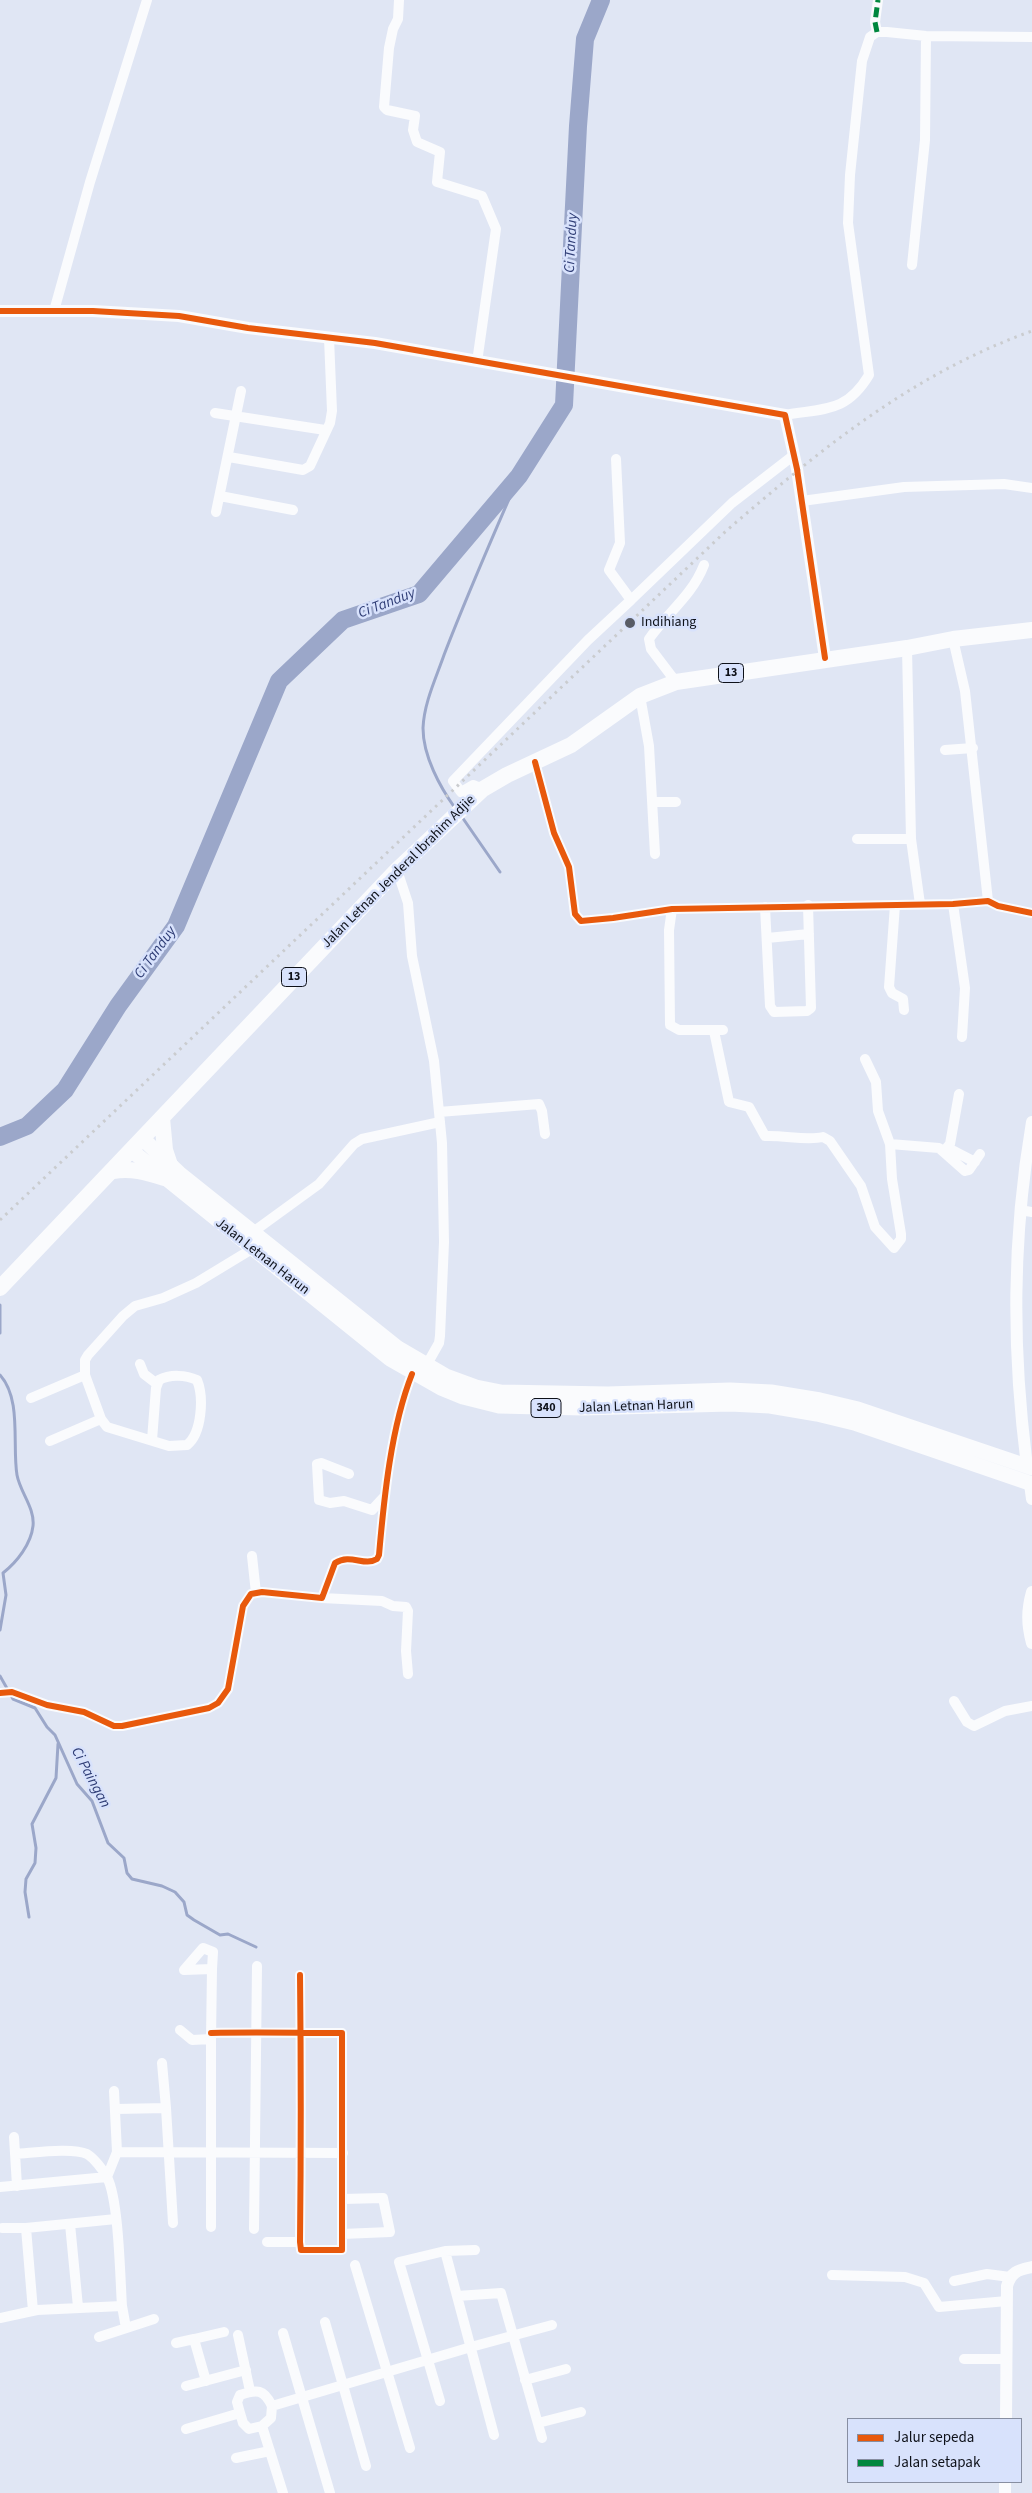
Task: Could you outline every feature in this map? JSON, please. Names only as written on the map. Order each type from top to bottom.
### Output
[{"type":"highway","name":"Jalan Letnan Jenderal Ibrahim Adjie","points":[[143,1139],[397,870],[448,820],[483,789],[571,745],[640,696],[676,682],[825,658],[908,648],[953,639],[1032,630]]},
{"type":"highway","points":[[113,1171],[124,1169],[167,1171],[162,1118]]},
{"type":"highway","name":"13","points":[[0,1288],[143,1139]]},
{"type":"main road","name":"Jalan Letnan Harun","points":[[143,1139],[167,1171],[252,1249],[364,1330],[398,1348],[426,1366],[467,1384],[501,1392],[608,1394],[730,1390],[771,1392],[830,1410]]},
{"type":"main road","name":"Jalan Letnan Harun","points":[[132,1151],[167,1171],[253,1232],[412,1374],[463,1397],[499,1406],[583,1408],[730,1404],[830,1410],[858,1409],[1030,1476]]},
{"type":"street","points":[[54,311],[90,182],[146,0]]},
{"type":"street","points":[[399,0],[398,19],[393,29],[389,48],[384,107],[387,110],[415,116],[413,130],[417,142],[440,152],[437,182],[482,196],[496,229],[477,362]]},
{"type":"street","points":[[877,32],[875,22],[878,0]]},
{"type":"street","points":[[0,311],[93,311],[179,316],[375,344],[785,415],[834,407],[858,393],[869,375],[848,223],[850,175],[862,61],[870,37],[877,32],[926,36],[1032,37]]},
{"type":"street","points":[[912,265],[925,140],[926,36]]},
{"type":"street","points":[[229,457],[304,470],[313,463],[325,430],[330,423],[332,411],[329,338]]},
{"type":"street","points":[[216,512],[229,457],[235,415],[241,391]]},
{"type":"street","points":[[215,413],[325,430]]},
{"type":"street","points":[[785,415],[802,501],[825,658]]},
{"type":"street","points":[[483,789],[473,785],[461,792],[453,781],[588,640],[732,504],[794,455]]},
{"type":"street","points":[[616,459],[620,543],[609,570],[631,600]]},
{"type":"street","points":[[802,501],[904,487],[1004,484],[1032,488]]},
{"type":"street","points":[[220,496],[293,510]]},
{"type":"street","points":[[676,682],[651,649],[650,639],[676,609],[700,576],[704,565]]},
{"type":"street","points":[[953,639],[965,691],[988,901]]},
{"type":"street","points":[[908,648],[911,839],[920,904]]},
{"type":"street","points":[[640,696],[649,748],[655,854]]},
{"type":"street","points":[[945,750],[972,748]]},
{"type":"street","points":[[535,762],[554,833],[569,867],[572,906],[577,918],[591,921],[672,909],[808,905],[953,904],[988,901],[998,906],[1032,913]]},
{"type":"street","points":[[653,802],[676,802]]},
{"type":"street","points":[[857,839],[911,839]]},
{"type":"street","points":[[397,870],[408,903],[412,956],[427,1019],[440,1117],[444,1242],[440,1336],[439,1344],[426,1366]]},
{"type":"street","points":[[953,904],[965,988],[962,1037]]},
{"type":"street","points":[[765,907],[771,1010],[774,1012],[807,1011],[812,1005],[808,905]]},
{"type":"street","points":[[895,905],[889,984],[892,993],[903,999],[904,1010]]},
{"type":"street","points":[[672,909],[669,930],[670,1025],[679,1030],[718,1030],[730,1102],[749,1107],[764,1136],[798,1136],[811,1140],[823,1137],[830,1141],[861,1186],[875,1227],[894,1248],[901,1239],[901,1234],[892,1179],[890,1144],[878,1111],[876,1082],[865,1060]]},
{"type":"street","points":[[767,938],[809,934]]},
{"type":"street","points":[[946,1150],[959,1094]]},
{"type":"street","points":[[253,1232],[319,1184],[354,1144],[362,1139],[440,1117],[539,1104],[542,1111],[545,1134]]},
{"type":"street","points":[[1032,1122],[1026,1211],[1015,1297],[1017,1358],[1032,1499]]},
{"type":"street","points":[[890,1144],[928,1146],[978,1158]]},
{"type":"street","points":[[152,1440],[157,1384],[164,1376],[191,1377],[197,1380],[200,1388],[199,1421],[196,1435],[187,1445],[175,1447],[115,1430],[107,1426],[101,1419],[85,1375],[85,1360],[123,1316],[135,1306],[163,1298],[196,1283],[252,1249]]},
{"type":"street","points":[[140,1364],[144,1374],[157,1384]]},
{"type":"street","points":[[322,1598],[335,1563],[345,1558],[368,1562],[377,1559],[399,1413],[412,1374]]},
{"type":"street","points":[[31,1398],[85,1375]]},
{"type":"street","points":[[50,1441],[101,1419]]},
{"type":"street","points":[[349,1474],[318,1463],[316,1470],[319,1500],[330,1503],[344,1501],[372,1510],[385,1496]]},
{"type":"street","points":[[252,1556],[256,1592]]},
{"type":"street","points":[[6,1692],[47,1705],[84,1712],[114,1726],[130,1725],[209,1708],[218,1703],[228,1690],[243,1606],[247,1599],[256,1592],[382,1601],[393,1606],[406,1607],[408,1611],[406,1650],[408,1674]]},
{"type":"street","points":[[1032,1592],[1028,1607],[1027,1624],[1032,1643]]},
{"type":"street","points":[[954,1701],[967,1722],[974,1726],[1005,1711],[1032,1706]]},
{"type":"street","points":[[254,2229],[257,1966]]},
{"type":"street","points":[[211,2227],[209,2152],[212,1969]]},
{"type":"street","points":[[180,2030],[192,2040],[211,2036],[256,2032],[300,2032],[342,2033],[342,2250],[301,2250],[300,2242],[301,2153],[300,2032],[300,1975]]},
{"type":"street","points":[[162,2063],[173,2223]]},
{"type":"street","points":[[107,2177],[117,2152],[114,2092]]},
{"type":"street","points":[[116,2109],[166,2108]]},
{"type":"street","points":[[14,2137],[17,2186]]},
{"type":"street","points":[[15,2154],[77,2151],[94,2160],[107,2177],[116,2218],[122,2306],[126,2328]]},
{"type":"street","points":[[117,2152],[343,2153]]},
{"type":"street","points":[[0,2187],[107,2177]]},
{"type":"street","points":[[342,2199],[383,2198],[390,2232],[342,2234]]},
{"type":"street","points":[[2,2228],[26,2228],[116,2218]]},
{"type":"street","points":[[70,2224],[78,2307]]},
{"type":"street","points":[[26,2228],[33,2311]]},
{"type":"street","points":[[268,2242],[300,2242]]},
{"type":"street","points":[[440,2401],[399,2262],[445,2251],[475,2250]]},
{"type":"street","points":[[445,2251],[494,2435]]},
{"type":"street","points":[[355,2265],[410,2448]]},
{"type":"street","points":[[1006,2418],[1007,2301],[1010,2277],[1016,2271],[1032,2267]]},
{"type":"street","points":[[954,2280],[987,2274],[1010,2277]]},
{"type":"street","points":[[832,2275],[905,2277],[924,2283],[939,2307],[1007,2301]]},
{"type":"street","points":[[457,2296],[501,2292],[512,2337],[542,2438]]},
{"type":"street","points":[[0,2318],[33,2311],[122,2306]]},
{"type":"street","points":[[99,2336],[154,2319]]},
{"type":"street","points":[[325,2322],[366,2466]]},
{"type":"street","points":[[272,2406],[552,2325]]},
{"type":"street","points":[[176,2343],[224,2332]]},
{"type":"street","points":[[283,2333],[330,2493]]},
{"type":"street","points":[[238,2335],[250,2391]]},
{"type":"street","points":[[194,2339],[206,2381]]},
{"type":"street","points":[[964,2359],[1006,2359]]},
{"type":"street","points":[[525,2380],[566,2369]]},
{"type":"street","points":[[186,2386],[246,2370]]},
{"type":"street","points":[[250,2391],[260,2391],[267,2395],[272,2406],[271,2418],[262,2426],[249,2429],[243,2423],[238,2402],[240,2395],[250,2391]]},
{"type":"street","points":[[538,2423],[581,2412]]},
{"type":"street","points":[[186,2429],[240,2413]]},
{"type":"street","points":[[262,2426],[283,2493]]},
{"type":"street","points":[[236,2458],[270,2451]]},
{"type":"waterway","name":"Ci Tanduy","points":[[0,1137],[27,1126],[65,1090],[118,1006],[176,926],[279,681],[343,620],[419,594],[519,476],[564,405],[578,126],[585,39],[601,0]]},
{"type":"waterway","points":[[455,808],[438,781],[429,760],[424,739],[424,719],[434,682],[453,633],[519,476]]},
{"type":"waterway","points":[[462,817],[500,872]]},
{"type":"waterway","name":"Ci Paingan","points":[[0,1305],[0,1333]]},
{"type":"waterway","name":"Ci Paingan","points":[[0,1375],[7,1385],[14,1410],[17,1475],[30,1506],[33,1519],[32,1533],[26,1546],[13,1564],[3,1573],[6,1595],[0,1630]]},
{"type":"waterway","name":"Ci Paingan","points":[[0,1676],[13,1699],[35,1708],[47,1727],[55,1735],[77,1784],[92,1801],[108,1843],[124,1858],[127,1873],[132,1879],[162,1886],[175,1892],[184,1902],[187,1915],[194,1920],[220,1935],[228,1934],[256,1947]]},
{"type":"waterway","points":[[29,1917],[25,1892],[26,1879],[35,1863],[36,1848],[32,1824],[56,1778],[58,1744]]},
{"type":"railway","points":[[0,1220],[726,531],[797,471],[870,416],[947,369],[988,349],[1032,331]]},
{"type":"marked path","points":[[877,32],[875,22],[878,0]]},
{"type":"cycle path","points":[[0,311],[93,311],[179,316],[248,328],[375,343],[785,415],[797,469],[825,658]]},
{"type":"cycle path","points":[[535,762],[554,833],[569,867],[575,914],[581,921],[672,909],[953,904],[988,901],[998,906],[1032,913]]},
{"type":"cycle path","points":[[0,1693],[12,1692],[47,1705],[84,1712],[114,1726],[209,1708],[218,1703],[228,1689],[243,1606],[251,1594],[262,1592],[322,1598],[335,1563],[346,1559],[367,1562],[377,1559],[389,1463],[399,1417],[412,1374]]},
{"type":"cycle path","points":[[211,2033],[260,2033],[276,2033],[293,2033],[309,2033],[342,2033],[342,2250],[301,2250],[300,2242],[301,2108],[301,2042],[300,2008],[300,1975]]},
{"type":"place","name":"Indihiang","points":[[630,623]]}]
